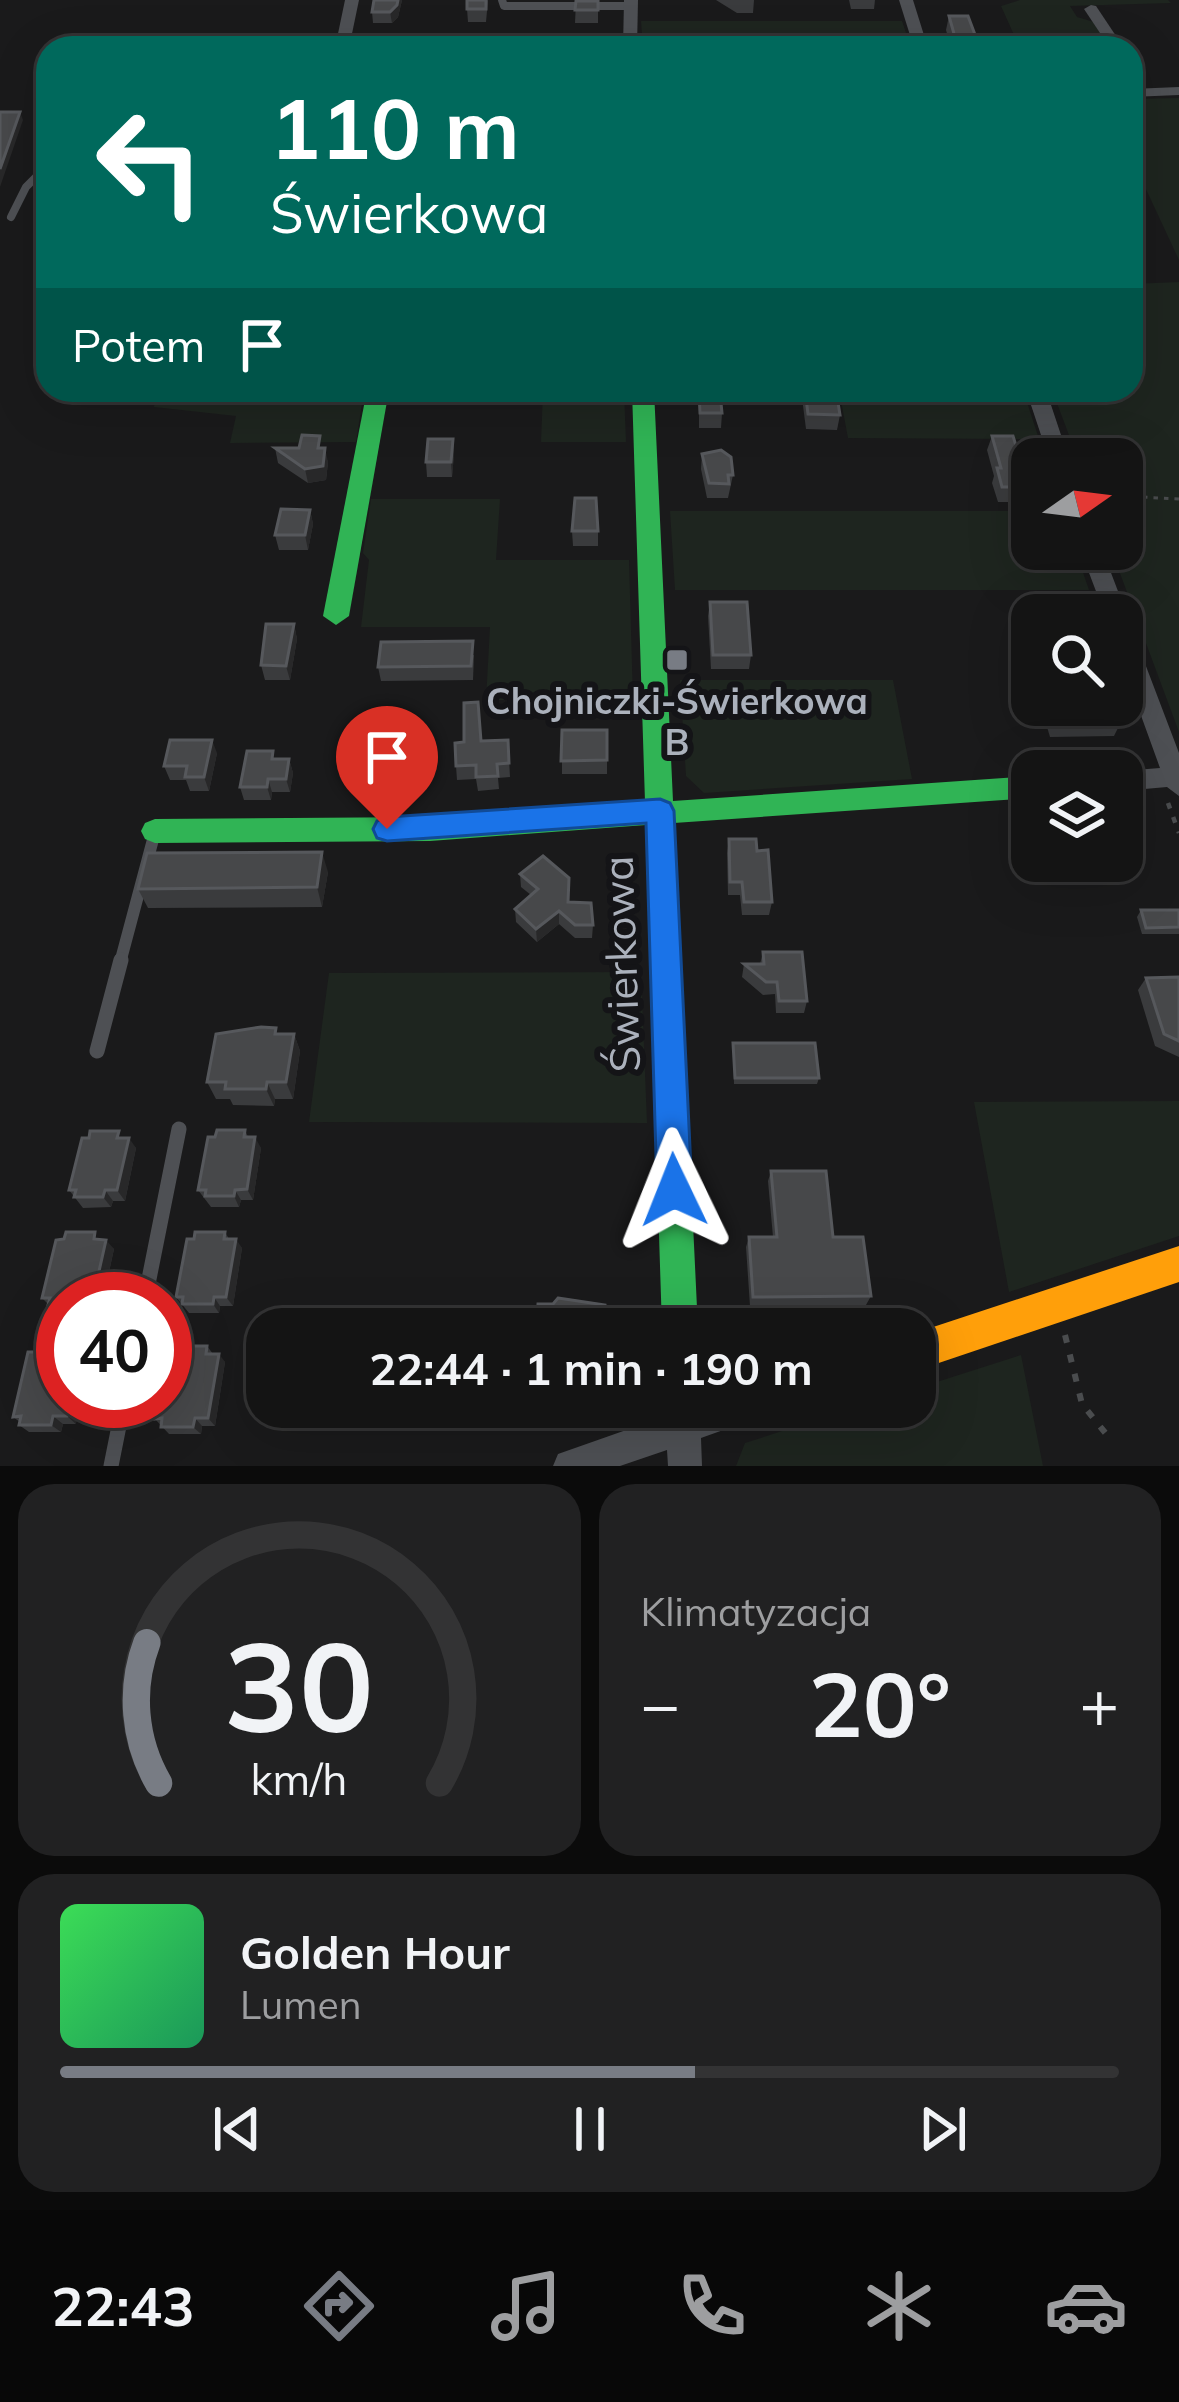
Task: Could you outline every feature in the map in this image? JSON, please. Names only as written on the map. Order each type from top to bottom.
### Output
[{"type":"street","points":[[344,36],[352,0]]},
{"type":"street","points":[[906,0],[917,36]]},
{"type":"street","points":[[630,36],[631,3]]},
{"type":"street","points":[[1091,9],[1109,36]]},
{"type":"street","points":[[1143,88],[1179,91]]},
{"type":"street","points":[[336,616],[376,402]]},
{"type":"street","name":"Świerkowa","points":[[643,402],[679,1308]]},
{"type":"street","points":[[1040,402],[1052,438]]},
{"type":"street","points":[[1143,688],[1178,780],[1143,781]]},
{"type":"street","name":"Świerkowa","points":[[155,831],[430,829],[1011,788]]},
{"type":"street","points":[[936,1345],[1179,1264]]},
{"type":"street","points":[[570,1466],[661,1428]]},
{"type":"street","points":[[683,1428],[685,1466]]},
{"type":"lane","points":[[502,0],[504,6],[631,3]]},
{"type":"lane","points":[[11,218],[36,177]]},
{"type":"lane","points":[[97,1052],[155,831]]},
{"type":"lane","points":[[150,1272],[179,1129]]},
{"type":"lane","points":[[112,1466],[119,1428]]},
{"type":"path","points":[[1143,497],[1179,499]]},
{"type":"path","points":[[1061,1305],[1082,1404],[1098,1430],[1107,1435]]},
{"type":"shaded area","points":[[1020,0],[1171,3],[1070,6],[1077,17],[1094,22],[1102,36],[1014,36],[1001,6]]},
{"type":"shaded area","points":[[641,21],[902,21],[907,36],[642,36]]},
{"type":"shaded area","points":[[614,34],[614,36],[535,36]]},
{"type":"shaded area","points":[[1179,98],[1179,260],[1143,183],[1143,99]]},
{"type":"shaded area","points":[[1179,282],[1179,732],[1143,635],[1143,594],[1128,594],[1119,570],[1143,570],[1143,438],[1070,438],[1057,402],[1143,402],[1143,284]]},
{"type":"shaded area","points":[[155,402],[362,402],[356,442],[230,443],[236,416],[154,407]]},
{"type":"shaded area","points":[[543,402],[624,402],[626,442],[541,442]]},
{"type":"shaded area","points":[[841,402],[1027,402],[1039,438],[848,438]]},
{"type":"shaded area","points":[[371,499],[500,499],[496,560],[629,560],[633,700],[486,700],[490,627],[361,627],[369,560],[363,553]]},
{"type":"shaded area","points":[[670,511],[1011,511],[1011,570],[1082,570],[1089,590],[675,590]]},
{"type":"shaded area","points":[[680,680],[893,680],[912,779],[704,793],[686,776]]},
{"type":"shaded area","points":[[641,972],[647,1123],[309,1122],[329,973]]},
{"type":"shaded area","points":[[1179,1101],[1179,1236],[1009,1292],[974,1102]]},
{"type":"shaded area","points":[[1021,1355],[1043,1466],[736,1466],[745,1443],[792,1428],[936,1428],[936,1382]]},
{"type":"building","points":[[374,0],[398,0],[390,12],[372,12]]},
{"type":"building","points":[[467,0],[486,0],[486,9],[467,9]]},
{"type":"building","points":[[576,1],[598,1],[598,10],[575,10]]},
{"type":"building","points":[[949,16],[968,16],[976,36],[955,36]]},
{"type":"building","points":[[0,112],[20,112],[0,169]]},
{"type":"building","points":[[699,402],[721,402],[722,413],[700,413]]},
{"type":"building","points":[[806,402],[838,402],[840,415],[808,414]]},
{"type":"building","points":[[302,435],[320,436],[318,448],[325,448],[323,466],[305,469],[275,448],[299,448]]},
{"type":"building","points":[[992,436],[1013,436],[1011,487],[1002,487],[997,468],[1001,468]]},
{"type":"building","points":[[428,439],[453,439],[451,462],[426,462]]},
{"type":"building","points":[[721,450],[731,457],[733,475],[728,475],[729,484],[709,483],[702,454]]},
{"type":"building","points":[[575,498],[596,498],[598,531],[572,531]]},
{"type":"building","points":[[281,509],[310,510],[305,535],[275,535]]},
{"type":"building","points":[[710,602],[747,602],[751,655],[713,655]]},
{"type":"building","points":[[266,624],[294,624],[286,666],[261,665]]},
{"type":"building","points":[[473,641],[471,666],[378,667],[381,642]]},
{"type":"building","points":[[478,702],[481,741],[508,740],[509,763],[497,764],[498,776],[476,777],[476,765],[456,766],[455,743],[464,742],[464,703]]},
{"type":"building","points":[[562,730],[607,730],[607,760],[561,761]]},
{"type":"building","points":[[170,740],[212,740],[204,777],[185,777],[187,766],[164,766]]},
{"type":"building","points":[[371,749],[406,752],[404,776],[368,777]]},
{"type":"building","points":[[247,751],[273,751],[272,759],[289,759],[286,779],[268,779],[267,787],[240,787]]},
{"type":"building","points":[[729,839],[756,839],[757,851],[768,850],[772,902],[744,902],[742,882],[730,882]]},
{"type":"building","points":[[322,852],[317,887],[138,889],[147,853]]},
{"type":"building","points":[[543,856],[569,878],[568,902],[591,903],[593,925],[575,925],[559,911],[536,929],[515,909],[538,889],[520,874]]},
{"type":"building","points":[[1141,910],[1179,910],[1179,927],[1146,928]]},
{"type":"building","points":[[763,952],[802,952],[807,1001],[779,1001],[777,982],[766,982],[744,964],[764,964]]},
{"type":"building","points":[[1179,977],[1179,1041],[1164,1034],[1146,978]]},
{"type":"building","points":[[276,1028],[275,1034],[294,1034],[286,1082],[267,1082],[266,1089],[225,1089],[226,1082],[207,1082],[216,1034]]},
{"type":"building","points":[[733,1043],[815,1043],[819,1078],[735,1078]]},
{"type":"building","points":[[217,1130],[245,1130],[244,1137],[255,1137],[247,1189],[235,1190],[234,1196],[205,1196],[206,1190],[198,1190],[208,1137],[215,1137]]},
{"type":"building","points":[[90,1131],[119,1131],[117,1138],[129,1138],[117,1190],[105,1190],[103,1197],[74,1197],[76,1190],[69,1190],[82,1138],[89,1138]]},
{"type":"building","points":[[771,1171],[826,1171],[833,1237],[863,1237],[871,1296],[753,1297],[749,1237],[777,1237]]},
{"type":"building","points":[[66,1232],[95,1232],[94,1239],[106,1240],[99,1272],[48,1272],[56,1240],[64,1239]]},
{"type":"building","points":[[195,1232],[225,1232],[224,1239],[236,1239],[226,1297],[214,1297],[213,1304],[192,1304],[192,1272],[181,1272],[187,1239],[194,1239]]},
{"type":"building","points":[[558,1298],[605,1308],[538,1308],[538,1304],[553,1304]]},
{"type":"building","points":[[192,1346],[207,1346],[206,1354],[219,1354],[208,1418],[195,1418],[193,1427]]},
{"type":"building","points":[[28,1352],[36,1352],[36,1425],[19,1425],[21,1416],[13,1417]]},
{"type":"traffic: fast","points":[[336,616],[376,402]]},
{"type":"traffic: fast","points":[[643,402],[679,1308]]},
{"type":"traffic: fast","points":[[155,831],[430,829],[1011,788]]},
{"type":"traffic: slow","points":[[936,1345],[1179,1264]]},
{"type":"place","name":"Chojniczki-Świerkowa B","points":[[677,660]]},
{"type":"route","points":[[387,829],[660,811],[674,1190]]}]
